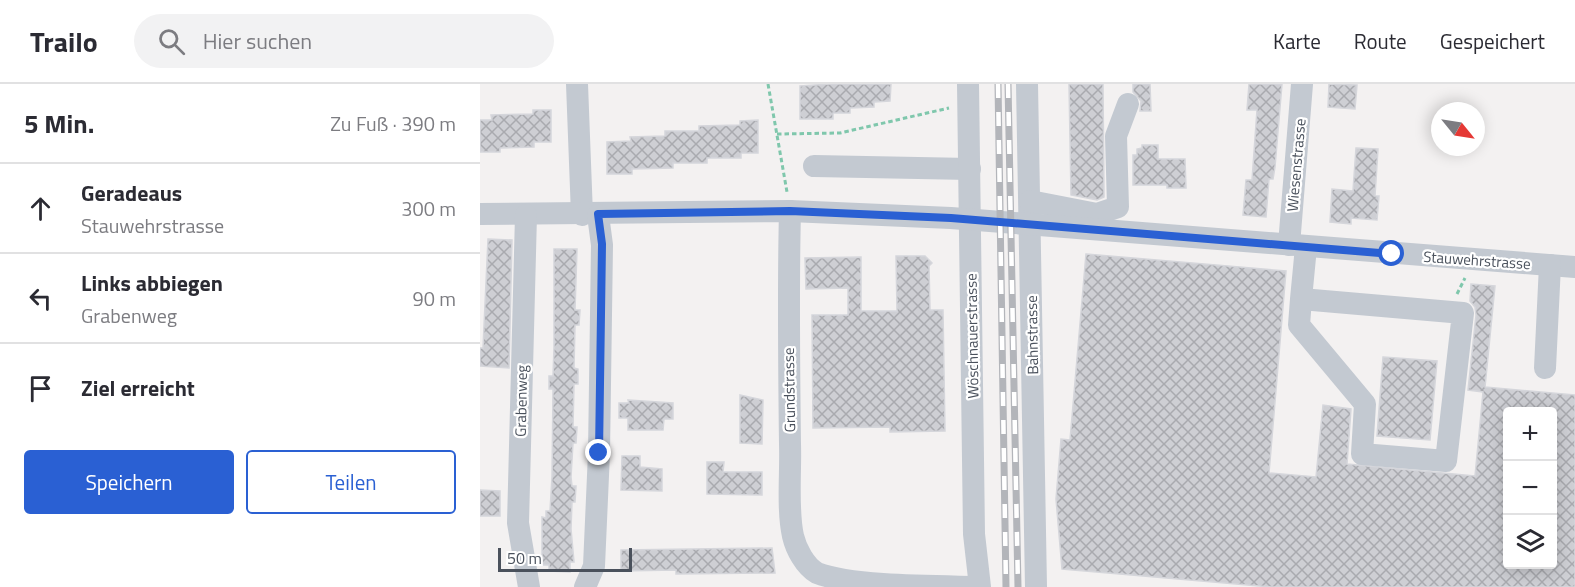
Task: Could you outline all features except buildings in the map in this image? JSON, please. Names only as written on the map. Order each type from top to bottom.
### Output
[{"type":"street","points":[[577,84],[590,214],[602,244],[599,453],[594,566],[585,587]]},
{"type":"street","name":"Bahnstrasse","points":[[1027,84],[1036,587]]},
{"type":"street","name":"Wiesenstrasse","points":[[1302,84],[1297,246],[1301,299],[1299,325],[1365,404],[1362,454],[1446,461],[1462,313],[1449,312]]},
{"type":"street","name":"Wöschnauerstrasse","points":[[968,94],[974,534],[980,587]]},
{"type":"street","points":[[1029,204],[1097,214],[1118,207],[1116,136],[1128,104]]},
{"type":"street","points":[[814,166],[970,168]]},
{"type":"street","name":"Stauwehrstrasse","points":[[480,214],[790,211],[951,218],[1575,267]]},
{"type":"street","name":"Grundstrasse","points":[[790,211],[788,314],[793,535],[807,576],[816,573],[844,582],[895,586],[980,587]]},
{"type":"street","name":"Grabenweg","points":[[525,215],[518,523],[529,587]]},
{"type":"street","points":[[1545,368],[1551,265]]},
{"type":"street","points":[[1301,299],[1449,312]]},
{"type":"path","points":[[768,84],[790,211]]},
{"type":"path","points":[[777,134],[840,133],[968,94]]},
{"type":"path","points":[[1449,312],[1474,260]]},
{"type":"railway","points":[[998,84],[1006,587]]},
{"type":"railway","points":[[1008,84],[1018,587]]},
{"type":"route","points":[[599,453],[602,244],[598,214],[790,211],[951,218],[1392,254]]}]
